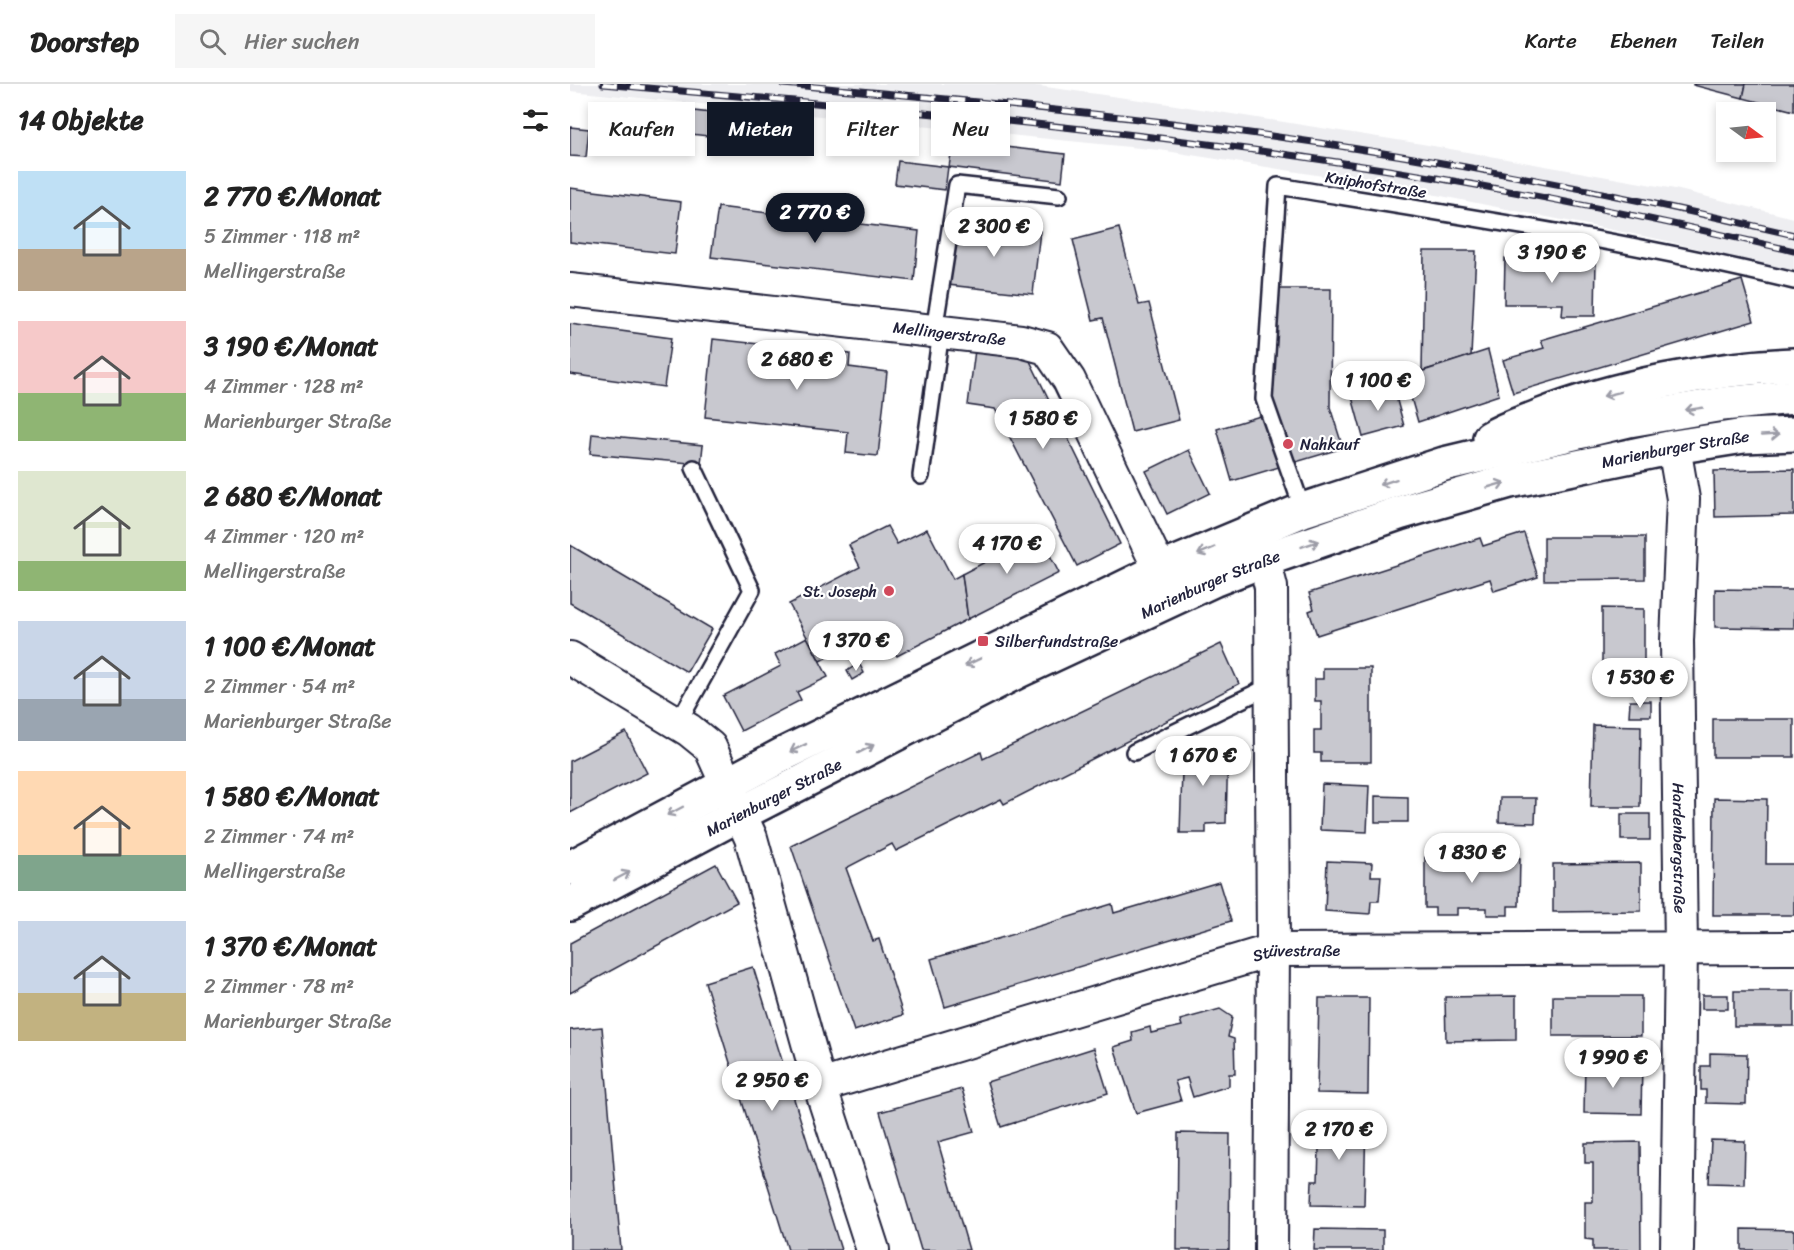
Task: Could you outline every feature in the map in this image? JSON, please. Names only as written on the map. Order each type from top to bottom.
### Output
[{"type":"main road","points":[[1444,464],[1501,431],[1573,403],[1670,381],[1794,365]]},
{"type":"main road","name":"Marienburger Straße","points":[[570,868],[1155,560],[1444,464],[1629,420],[1723,405],[1794,398]]},
{"type":"main road","name":"Marienburger Straße","points":[[570,904],[1018,671],[1213,580],[1264,560],[1399,513],[1510,481],[1674,447],[1744,436],[1794,434]]},
{"type":"street","name":"Mellingerstraße","points":[[570,290],[1021,341],[1047,348],[1069,380],[1155,560]]},
{"type":"street","name":"Hardenbergstraße","points":[[1674,447],[1683,499],[1677,641],[1681,948],[1677,1250]]},
{"type":"street","points":[[1264,560],[1271,587],[1272,685],[1271,1250]]},
{"type":"street","points":[[570,658],[678,723],[710,747],[751,838],[820,1086],[873,1250]]},
{"type":"street","name":"Stüvestraße","points":[[820,1086],[1273,950],[1794,948]]},
{"type":"lane","points":[[921,476],[957,185],[1059,196]]},
{"type":"lane","name":"Kniphofstraße","points":[[1303,510],[1264,399],[1278,186],[1484,219],[1728,265],[1794,281]]},
{"type":"lane","points":[[678,723],[752,590],[694,468]]},
{"type":"lane","points":[[1134,752],[1272,685]]},
{"type":"shaded area","points":[[570,84],[1024,84],[1169,104],[1422,144],[1675,189],[1794,218],[1794,272],[1663,240],[1411,190],[1160,150],[1010,135],[1010,102],[931,102],[931,127],[919,126],[919,102],[826,102],[826,117],[814,115],[814,102],[707,102],[707,105],[570,91]]},
{"type":"building","points":[[1693,84],[1746,84],[1743,98]]},
{"type":"building","points":[[1746,84],[1794,84],[1794,111],[1776,106],[1776,102],[1759,102],[1743,98]]},
{"type":"building","points":[[695,111],[707,113],[707,136],[695,135]]},
{"type":"building","points":[[570,127],[588,129],[586,157],[570,156]]},
{"type":"building","points":[[1010,148],[1065,154],[1062,181],[949,167],[951,156],[1010,156]]},
{"type":"building","points":[[898,161],[948,167],[945,190],[895,184]]},
{"type":"building","points":[[570,188],[681,202],[675,254],[570,242]]},
{"type":"building","points":[[718,207],[919,231],[914,281],[711,257]]},
{"type":"building","points":[[955,222],[1040,231],[1033,294],[948,285]]},
{"type":"building","points":[[1119,228],[1139,305],[1149,303],[1179,420],[1132,432],[1103,318],[1093,320],[1073,240]]},
{"type":"building","points":[[1424,251],[1476,251],[1471,356],[1422,371]]},
{"type":"building","points":[[1505,258],[1596,259],[1595,316],[1562,316],[1563,304],[1504,304]]},
{"type":"building","points":[[1742,280],[1754,321],[1513,393],[1503,360],[1544,348],[1541,340]]},
{"type":"building","points":[[1274,289],[1331,289],[1330,407],[1343,448],[1232,481],[1217,429],[1277,411],[1273,400]]},
{"type":"building","points":[[570,324],[671,338],[664,387],[570,374]]},
{"type":"building","points":[[713,339],[850,354],[849,367],[887,372],[878,456],[846,453],[848,432],[705,417]]},
{"type":"building","points":[[975,350],[1028,357],[1120,544],[1077,566],[995,409],[968,405]]},
{"type":"building","points":[[1488,350],[1499,395],[1418,422],[1405,377]]},
{"type":"building","points":[[1393,386],[1404,426],[1363,437],[1352,397]]},
{"type":"building","points":[[592,434],[703,445],[701,464],[590,454]]},
{"type":"building","points":[[1189,450],[1210,493],[1167,514],[1146,471]]},
{"type":"building","points":[[1794,469],[1794,515],[1715,517],[1714,471]]},
{"type":"building","name":"St. Joseph","points":[[887,526],[897,544],[927,529],[953,579],[962,574],[968,619],[897,656],[883,628],[820,661],[789,604],[860,567],[849,545]]},
{"type":"building","points":[[1524,533],[1538,577],[1494,591],[1490,579],[1317,635],[1309,611],[1314,609],[1309,593],[1480,538],[1483,546]]},
{"type":"building","points":[[1039,534],[1059,573],[968,619],[962,574]]},
{"type":"building","points":[[1544,537],[1645,537],[1645,579],[1544,580]]},
{"type":"building","points":[[570,545],[712,629],[687,672],[570,603]]},
{"type":"building","points":[[1715,589],[1794,590],[1794,628],[1715,627]]},
{"type":"building","points":[[1602,608],[1644,609],[1644,691],[1602,691]]},
{"type":"building","points":[[807,637],[828,677],[797,692],[801,700],[741,731],[723,696],[781,666],[775,654]]},
{"type":"building","points":[[1221,644],[1239,684],[1004,804],[1001,799],[896,851],[892,844],[846,868],[873,941],[879,939],[903,1015],[854,1031],[791,846],[981,752],[983,759]]},
{"type":"building","points":[[859,663],[864,673],[852,680],[847,671]]},
{"type":"building","points":[[1323,668],[1371,668],[1371,762],[1321,762],[1321,753],[1314,753],[1314,730],[1321,730],[1321,701],[1315,701],[1315,679],[1323,679]]},
{"type":"building","points":[[1630,701],[1651,701],[1651,716],[1629,716]]},
{"type":"building","points":[[1713,719],[1794,719],[1794,757],[1713,757]]},
{"type":"building","points":[[1593,725],[1641,726],[1640,807],[1591,807]]},
{"type":"building","points":[[626,732],[647,773],[570,813],[570,761]]},
{"type":"building","points":[[1183,740],[1208,741],[1208,749],[1228,749],[1226,823],[1206,824],[1206,833],[1180,833]]},
{"type":"building","points":[[1322,784],[1369,786],[1367,832],[1320,830]]},
{"type":"building","points":[[1375,796],[1408,797],[1408,822],[1375,822]]},
{"type":"building","points":[[1500,798],[1536,798],[1535,823],[1499,822]]},
{"type":"building","points":[[1714,798],[1767,799],[1766,864],[1794,864],[1794,915],[1713,915]]},
{"type":"building","points":[[1621,814],[1650,814],[1650,840],[1621,840]]},
{"type":"building","points":[[1425,857],[1520,858],[1519,906],[1508,906],[1508,915],[1487,915],[1487,908],[1457,908],[1457,915],[1435,915],[1435,908],[1425,908]]},
{"type":"building","points":[[1327,861],[1372,863],[1371,876],[1381,876],[1379,901],[1371,901],[1370,914],[1325,911]]},
{"type":"building","points":[[1641,863],[1641,911],[1553,912],[1553,864]]},
{"type":"building","points":[[716,864],[737,902],[570,993],[570,943]]},
{"type":"building","points":[[1219,882],[1231,921],[945,1007],[931,959],[1112,904],[1114,913]]},
{"type":"building","points":[[753,967],[841,1250],[788,1250],[705,982]]},
{"type":"building","points":[[1734,991],[1794,991],[1794,1026],[1734,1026]]},
{"type":"building","points":[[1702,995],[1728,995],[1728,1009],[1702,1009]]},
{"type":"building","points":[[1516,996],[1516,1040],[1446,1041],[1445,997]]},
{"type":"building","points":[[1553,996],[1641,996],[1641,1036],[1553,1036]]},
{"type":"building","points":[[1319,998],[1369,998],[1368,1094],[1317,1093]]},
{"type":"building","points":[[1220,1009],[1232,1017],[1228,1037],[1234,1039],[1235,1074],[1229,1074],[1229,1086],[1193,1097],[1187,1078],[1175,1081],[1181,1101],[1136,1113],[1114,1047],[1133,1041],[1132,1032],[1150,1027],[1151,1033],[1182,1026],[1180,1020]]},
{"type":"building","points":[[602,1027],[621,1250],[570,1250],[570,1030]]},
{"type":"building","points":[[1094,1048],[1108,1093],[1001,1127],[987,1082]]},
{"type":"building","points":[[1710,1053],[1747,1054],[1746,1104],[1706,1103],[1706,1090],[1701,1090],[1701,1066],[1710,1066]]},
{"type":"building","points":[[1585,1063],[1642,1064],[1641,1114],[1584,1113]]},
{"type":"building","points":[[962,1089],[974,1132],[938,1142],[969,1250],[921,1250],[880,1112]]},
{"type":"building","points":[[1312,1117],[1366,1118],[1364,1206],[1311,1205],[1312,1181],[1318,1181],[1319,1148],[1311,1148]]},
{"type":"building","points":[[1178,1133],[1230,1134],[1229,1250],[1177,1250]]},
{"type":"building","points":[[1711,1140],[1745,1141],[1744,1184],[1709,1183]]},
{"type":"building","points":[[1640,1142],[1641,1250],[1593,1250],[1593,1240],[1585,1239],[1585,1202],[1593,1202],[1593,1163],[1585,1163],[1585,1143]]},
{"type":"building","points":[[1315,1229],[1383,1230],[1383,1250],[1314,1250]]},
{"type":"building","points":[[1742,1229],[1794,1230],[1794,1250],[1742,1250]]},
{"type":"railway","points":[[603,84],[971,117],[1246,149],[1509,191],[1794,251]]},
{"type":"railway","points":[[783,84],[1075,112],[1329,144],[1562,185],[1794,235]]},
{"type":"place","name":"Nahkauf","points":[[1288,444]]},
{"type":"place","name":"St. Joseph","points":[[889,591]]},
{"type":"place","name":"Silberfundstraße","points":[[983,641]]}]
